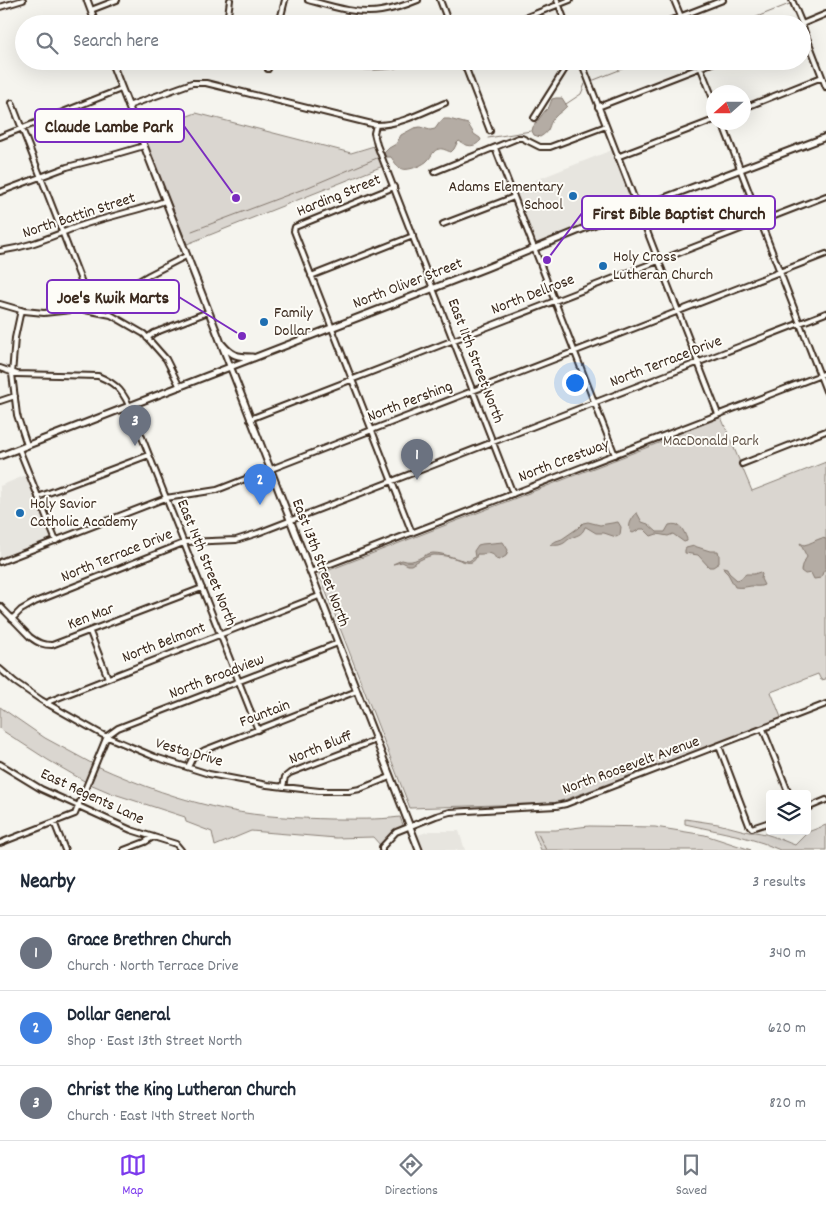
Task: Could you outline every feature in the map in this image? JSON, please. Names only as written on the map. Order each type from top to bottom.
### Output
[{"type":"main road","points":[[87,0],[93,15]]},
{"type":"main road","name":"East 13th Street North","points":[[114,70],[419,850]]},
{"type":"main road","name":"North Oliver Street","points":[[0,456],[826,137]]},
{"type":"main road","points":[[219,340],[233,355],[254,358]]},
{"type":"street","points":[[0,7],[23,0]]},
{"type":"street","points":[[91,10],[116,0]]},
{"type":"street","points":[[228,15],[230,0]]},
{"type":"street","points":[[282,15],[285,0]]},
{"type":"street","points":[[308,0],[358,11],[379,12],[399,8],[418,0]]},
{"type":"street","points":[[336,7],[338,0]]},
{"type":"street","points":[[440,0],[446,15]]},
{"type":"street","points":[[529,15],[558,2],[570,0]]},
{"type":"street","points":[[674,0],[681,15]]},
{"type":"street","points":[[684,15],[724,0]]},
{"type":"street","points":[[792,0],[798,15]]},
{"type":"street","points":[[558,2],[563,15]]},
{"type":"street","points":[[811,22],[826,14]]},
{"type":"street","points":[[811,49],[826,87]]},
{"type":"street","points":[[466,70],[490,131]]},
{"type":"street","points":[[534,118],[564,70]]},
{"type":"street","points":[[584,70],[718,414]]},
{"type":"street","points":[[598,107],[695,70]]},
{"type":"street","points":[[701,70],[707,85]]},
{"type":"street","points":[[751,105],[822,77]]},
{"type":"street","points":[[128,106],[192,82],[206,83],[376,125],[394,123],[445,104]]},
{"type":"street","points":[[0,137],[121,89]]},
{"type":"street","points":[[12,103],[91,306]]},
{"type":"street","points":[[618,157],[706,123]]},
{"type":"street","name":"East 11th Street North","points":[[376,125],[375,138],[513,494]]},
{"type":"street","points":[[434,172],[518,138],[522,138],[540,148],[550,147],[606,126]]},
{"type":"street","points":[[725,130],[826,392]]},
{"type":"street","points":[[0,192],[67,167],[144,146]]},
{"type":"street","points":[[495,148],[615,455]]},
{"type":"street","name":"Harding Street","points":[[311,276],[294,228],[394,187]]},
{"type":"street","name":"North Dellrose","points":[[250,419],[826,196]]},
{"type":"street","points":[[443,224],[514,197]]},
{"type":"street","name":"North Battin Street","points":[[0,251],[47,240],[111,216],[165,201]]},
{"type":"street","points":[[412,533],[311,276],[413,236]]},
{"type":"street","name":"North Pershing","points":[[0,562],[166,498],[217,490],[826,254]]},
{"type":"street","points":[[0,304],[21,310],[44,313],[80,309],[113,296],[186,256]]},
{"type":"street","points":[[80,309],[111,315],[144,334],[166,359],[180,387]]},
{"type":"street","points":[[21,310],[15,338],[13,372],[17,415],[28,446]]},
{"type":"street","points":[[147,338],[154,333],[208,312]]},
{"type":"street","name":"North Terrace Drive","points":[[12,619],[21,610],[35,602],[184,542],[236,540],[258,533],[826,313]]},
{"type":"street","name":"East 14th Street North","points":[[0,368],[17,374],[98,376],[109,380],[117,386],[130,406],[258,730]]},
{"type":"street","name":"North Crestway","points":[[310,572],[826,373]]},
{"type":"street","points":[[0,401],[15,396]]},
{"type":"street","points":[[742,464],[826,431]]},
{"type":"street","points":[[19,449],[56,541]]},
{"type":"street","points":[[38,497],[149,455]]},
{"type":"street","name":"Ken Mar","points":[[0,606],[30,638],[42,645],[52,645],[202,588]]},
{"type":"street","name":"North Belmont","points":[[48,704],[50,701],[319,596]]},
{"type":"street","points":[[90,632],[108,678]]},
{"type":"street","name":"North Broadview","points":[[107,737],[118,728],[338,643]]},
{"type":"street","name":"Vesta Drive","points":[[0,669],[15,682],[48,704],[107,737],[155,758],[209,774],[283,787],[348,791],[360,789],[390,777]]},
{"type":"street","name":"Fountain","points":[[188,768],[190,761],[198,753],[357,691]]},
{"type":"street","name":"North Roosevelt Avenue","points":[[382,850],[382,847],[396,832],[450,812],[566,804],[826,704]]},
{"type":"street","points":[[763,729],[787,790]]},
{"type":"street","points":[[0,843],[76,814],[107,737]]},
{"type":"street","name":"North Bluff","points":[[283,787],[286,777],[290,773],[376,740]]},
{"type":"street","points":[[719,746],[749,825],[752,828],[766,823]]},
{"type":"street","name":"East Regents Lane","points":[[0,764],[41,789],[131,830],[177,846],[181,850]]},
{"type":"street","points":[[811,806],[826,800]]},
{"type":"street","points":[[54,822],[65,850]]},
{"type":"street","points":[[124,850],[153,837]]},
{"type":"shaded area","points":[[562,98],[567,106],[554,118],[544,135],[540,137],[534,135],[533,127],[549,107],[552,99]]},
{"type":"shaded area","points":[[444,119],[468,124],[474,134],[481,140],[471,146],[459,141],[451,152],[442,149],[437,150],[426,162],[408,169],[400,168],[391,157],[386,157],[384,153],[396,144],[401,135],[414,128],[435,129]]},
{"type":"shaded area","name":"Adams Elementary School","points":[[612,150],[633,204],[632,207],[537,244],[534,243],[513,189]]},
{"type":"shaded area","name":"Holy Savior Catholic Academy","points":[[26,475],[51,541],[0,561],[0,486]]},
{"type":"shaded area","points":[[636,513],[642,522],[648,524],[657,532],[665,532],[669,525],[678,525],[684,532],[687,541],[684,542],[673,534],[668,536],[657,534],[651,536],[644,529],[631,532],[630,524]]},
{"type":"shaded area","points":[[588,522],[600,525],[618,522],[621,527],[620,535],[616,537],[604,533],[596,533],[585,527],[580,534],[563,544],[550,545],[562,539],[583,523]]},
{"type":"shaded area","points":[[822,538],[826,539],[826,568],[821,578],[814,579],[811,573],[805,574],[801,571],[807,557],[800,543],[804,545]]},
{"type":"shaded area","points":[[503,542],[508,550],[506,556],[499,560],[495,556],[488,554],[477,554],[474,561],[471,562],[434,555],[411,565],[402,562],[393,564],[402,560],[415,560],[433,553],[469,561],[475,557],[474,551],[478,545]]},
{"type":"shaded area","points":[[694,546],[710,551],[718,551],[719,563],[709,567],[698,555],[685,553],[686,548]]},
{"type":"shaded area","points":[[723,567],[727,568],[729,573],[737,580],[746,574],[760,572],[764,585],[735,587]]},
{"type":"shaded area","points":[[430,831],[459,831],[465,850],[423,850],[418,835]]},
{"type":"green space","points":[[196,113],[351,153],[374,146],[383,166],[187,244],[142,133]]},
{"type":"green space","name":"MacDonald Park","points":[[721,417],[752,491],[826,462],[826,679],[821,680],[818,674],[771,692],[782,720],[564,800],[554,803],[410,808],[319,574],[674,437]]},
{"type":"green space","points":[[0,707],[45,738],[93,764],[86,782],[0,729]]},
{"type":"green space","points":[[97,766],[161,792],[228,810],[267,816],[305,818],[383,819],[400,817],[403,825],[390,834],[381,846],[373,837],[336,838],[251,831],[215,846],[212,832],[186,822],[185,817],[111,793],[90,784]]},
{"type":"green space","points":[[685,819],[718,824],[768,835],[795,845],[805,835],[811,835],[811,831],[826,825],[826,850],[780,850],[740,836],[685,824]]},
{"type":"green space","points":[[589,826],[655,827],[705,835],[751,850],[541,850],[533,830],[556,830]]},
{"type":"waterway","points":[[762,15],[792,3]]},
{"type":"waterway","points":[[594,80],[619,70]]},
{"type":"waterway","points":[[566,104],[581,94],[585,84]]},
{"type":"waterway","points":[[488,138],[531,131]]},
{"type":"waterway","points":[[192,231],[306,188],[377,158]]},
{"type":"waterway","points":[[538,834],[546,850]]},
{"type":"place","name":"Adams Elementary School","points":[[573,196]]},
{"type":"place","name":"Claude Lambe Park","points":[[236,198]]},
{"type":"place","name":"First Bible Baptist Church","points":[[547,260]]},
{"type":"place","name":"Holy Cross Lutheran Church","points":[[603,266]]},
{"type":"place","name":"Family Dollar","points":[[264,322]]},
{"type":"place","name":"Joe's Kwik Marts","points":[[242,336]]},
{"type":"place","name":"Christ the King Lutheran Church","points":[[135,446]]},
{"type":"place","name":"Grace Brethren Church","points":[[417,480]]},
{"type":"place","name":"Dollar General","points":[[260,505]]},
{"type":"place","name":"Holy Savior Catholic Academy","points":[[20,513]]}]
